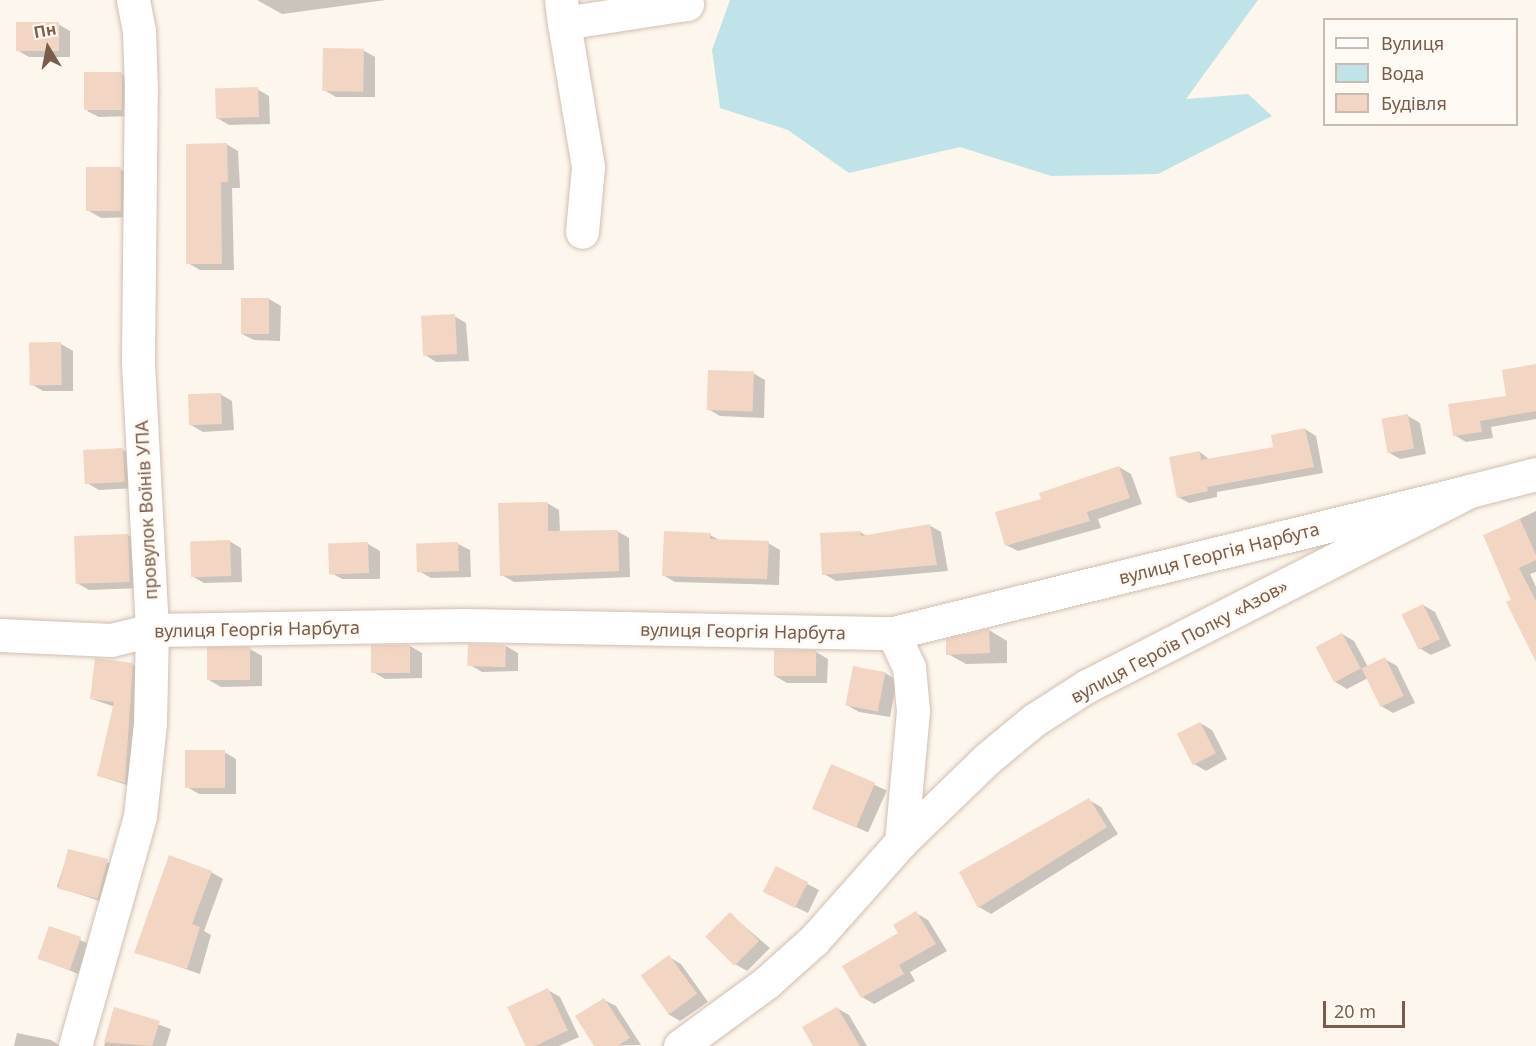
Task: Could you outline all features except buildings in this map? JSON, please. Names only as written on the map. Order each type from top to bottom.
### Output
[{"type":"street","name":"провулок Воїнів УПА","points":[[75,1046],[140,816],[150,724],[152,630],[138,360],[141,90],[139,31],[133,0]]},
{"type":"street","points":[[582,232],[588,167],[563,11],[687,4],[686,0]]},
{"type":"street","name":"вулиця Героїв Полку «Азов»","points":[[680,1046],[766,983],[814,940],[901,842],[988,758],[1034,720],[1087,686],[1470,491],[1536,474]]},
{"type":"street","name":"вулиця Георгія Нарбута","points":[[0,634],[111,640],[152,630],[463,625],[893,633],[1470,491]]},
{"type":"street","points":[[893,633],[909,667],[913,711],[901,842]]},
{"type":"water","points":[[730,0],[1258,0],[1186,99],[1248,94],[1272,116],[1158,174],[1051,176],[960,147],[849,173],[788,130],[720,108],[712,50]]}]
